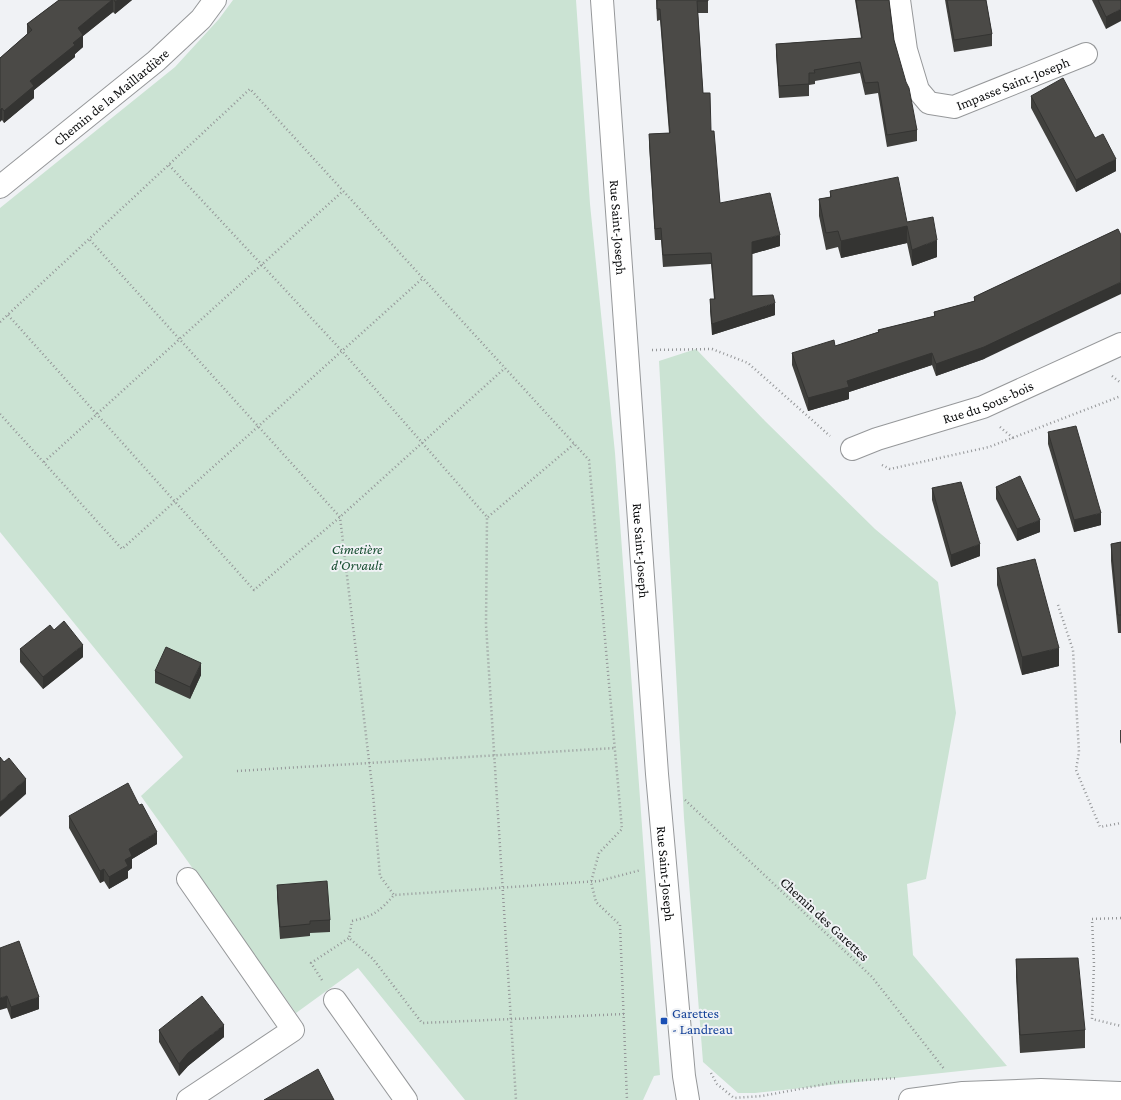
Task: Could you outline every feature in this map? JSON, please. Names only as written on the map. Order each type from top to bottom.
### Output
[{"type":"street","name":"Chemin de la Maillardière","points":[[0,187],[156,61],[200,19],[215,0]]},
{"type":"street","name":"Rue Saint-Joseph","points":[[602,0],[657,774],[684,1076],[688,1100]]},
{"type":"street","name":"Impasse Saint-Joseph","points":[[899,0],[906,50],[918,90],[929,103],[954,107],[1086,54]]},
{"type":"street","name":"Rue du Sous-bois","points":[[852,449],[877,439],[983,407],[1121,344]]},
{"type":"street","points":[[188,879],[293,1030],[188,1100]]},
{"type":"street","points":[[335,1000],[406,1100]]},
{"type":"street","points":[[910,1100],[963,1093],[1041,1090],[1121,1093]]},
{"type":"path","points":[[0,322],[90,240],[250,89],[589,460],[622,829],[599,853],[591,882],[596,902],[620,926],[627,1100]]},
{"type":"path","points":[[169,164],[342,351],[488,517],[486,625],[504,888],[516,1100]]},
{"type":"path","points":[[44,462],[179,338],[343,191]]},
{"type":"path","points":[[90,240],[340,516],[369,763],[380,876],[394,895]]},
{"type":"path","points":[[0,414],[122,549],[423,278]]},
{"type":"path","points":[[8,315],[254,590],[340,516],[505,368]]},
{"type":"path","points":[[488,517],[574,444]]},
{"type":"path","points":[[1058,605],[1073,650],[1079,752],[1076,770],[1100,827],[1121,823]]},
{"type":"path","points":[[237,771],[495,754],[615,748]]},
{"type":"path","name":"Chemin des Garettes","points":[[657,774],[872,977],[963,1093]]},
{"type":"path","points":[[335,1000],[311,963],[349,938],[352,921],[368,918],[380,910],[394,895],[591,882],[642,869]]},
{"type":"path","points":[[1121,918],[1092,920],[1094,964],[1092,1019],[1121,1026]]},
{"type":"path","points":[[349,938],[373,959],[422,1023],[624,1014]]},
{"type":"green space","name":"Cimetière d'Orvault","points":[[233,0],[576,0],[590,204],[615,453],[660,1075],[654,1076],[643,1100],[465,1100],[358,968],[296,1013],[141,796],[183,757],[0,532],[0,208],[175,67],[219,19]]},
{"type":"green space","points":[[696,349],[765,421],[875,529],[938,582],[956,713],[926,879],[907,884],[913,955],[1007,1066],[755,1093],[738,1093],[703,1062],[684,818],[659,361]]},
{"type":"building","points":[[59,0],[112,0],[78,28],[83,35],[73,43],[75,45],[30,81],[34,86],[4,111],[2,108],[0,110],[0,58],[32,30],[27,24]]},
{"type":"building","points":[[657,0],[708,0],[697,1],[703,93],[710,93],[711,131],[714,131],[720,203],[770,193],[780,235],[752,242],[752,296],[773,295],[775,303],[712,324],[710,299],[715,299],[711,253],[663,255],[661,228],[655,229],[649,134],[670,133],[660,9],[657,9]]},
{"type":"building","points":[[856,0],[889,0],[894,40],[909,88],[917,130],[887,135],[878,82],[865,83],[860,62],[814,70],[815,73],[809,73],[809,84],[779,86],[776,44],[862,38]]},
{"type":"building","points":[[947,0],[986,0],[992,34],[954,40]]},
{"type":"building","points":[[1098,0],[1121,0],[1121,9],[1106,17]]},
{"type":"building","points":[[1063,78],[1095,138],[1103,134],[1116,159],[1076,180],[1031,96]]},
{"type":"building","points":[[898,177],[907,222],[933,217],[937,240],[912,250],[907,226],[841,241],[838,231],[826,233],[819,199],[831,197],[830,191]]},
{"type":"building","points":[[1118,229],[1121,235],[1121,282],[984,347],[936,364],[932,353],[847,381],[849,387],[808,398],[792,353],[834,340],[835,346],[879,332],[878,330],[935,316],[934,312],[975,301],[974,297]]},
{"type":"building","points":[[1076,426],[1101,513],[1074,520],[1048,432]]},
{"type":"building","points":[[1020,476],[1040,520],[1017,529],[996,487]]},
{"type":"building","points":[[961,482],[980,544],[951,555],[932,488]]},
{"type":"building","points":[[1121,542],[1121,615],[1118,615],[1111,544]]},
{"type":"building","points":[[1035,559],[1059,648],[1022,657],[997,568]]},
{"type":"building","points":[[64,621],[83,645],[43,677],[20,649],[50,625],[54,630]]},
{"type":"building","points":[[166,647],[201,663],[190,687],[155,671]]},
{"type":"building","points":[[0,757],[4,762],[9,758],[26,779],[0,802]]},
{"type":"building","points":[[128,783],[139,805],[142,804],[157,832],[129,849],[132,856],[125,860],[128,866],[109,877],[104,869],[100,871],[69,816]]},
{"type":"building","points":[[327,881],[330,920],[310,921],[310,924],[280,927],[277,885]]},
{"type":"building","points":[[19,941],[39,997],[11,1007],[7,996],[0,998],[0,948]]},
{"type":"building","points":[[1078,958],[1085,1030],[1020,1035],[1016,959]]},
{"type":"building","points":[[202,996],[224,1025],[188,1053],[179,1064],[159,1030]]},
{"type":"building","points":[[318,1069],[334,1100],[264,1100]]},
{"type":"place","name":"Garettes - Landreau","points":[[664,1021]]}]
